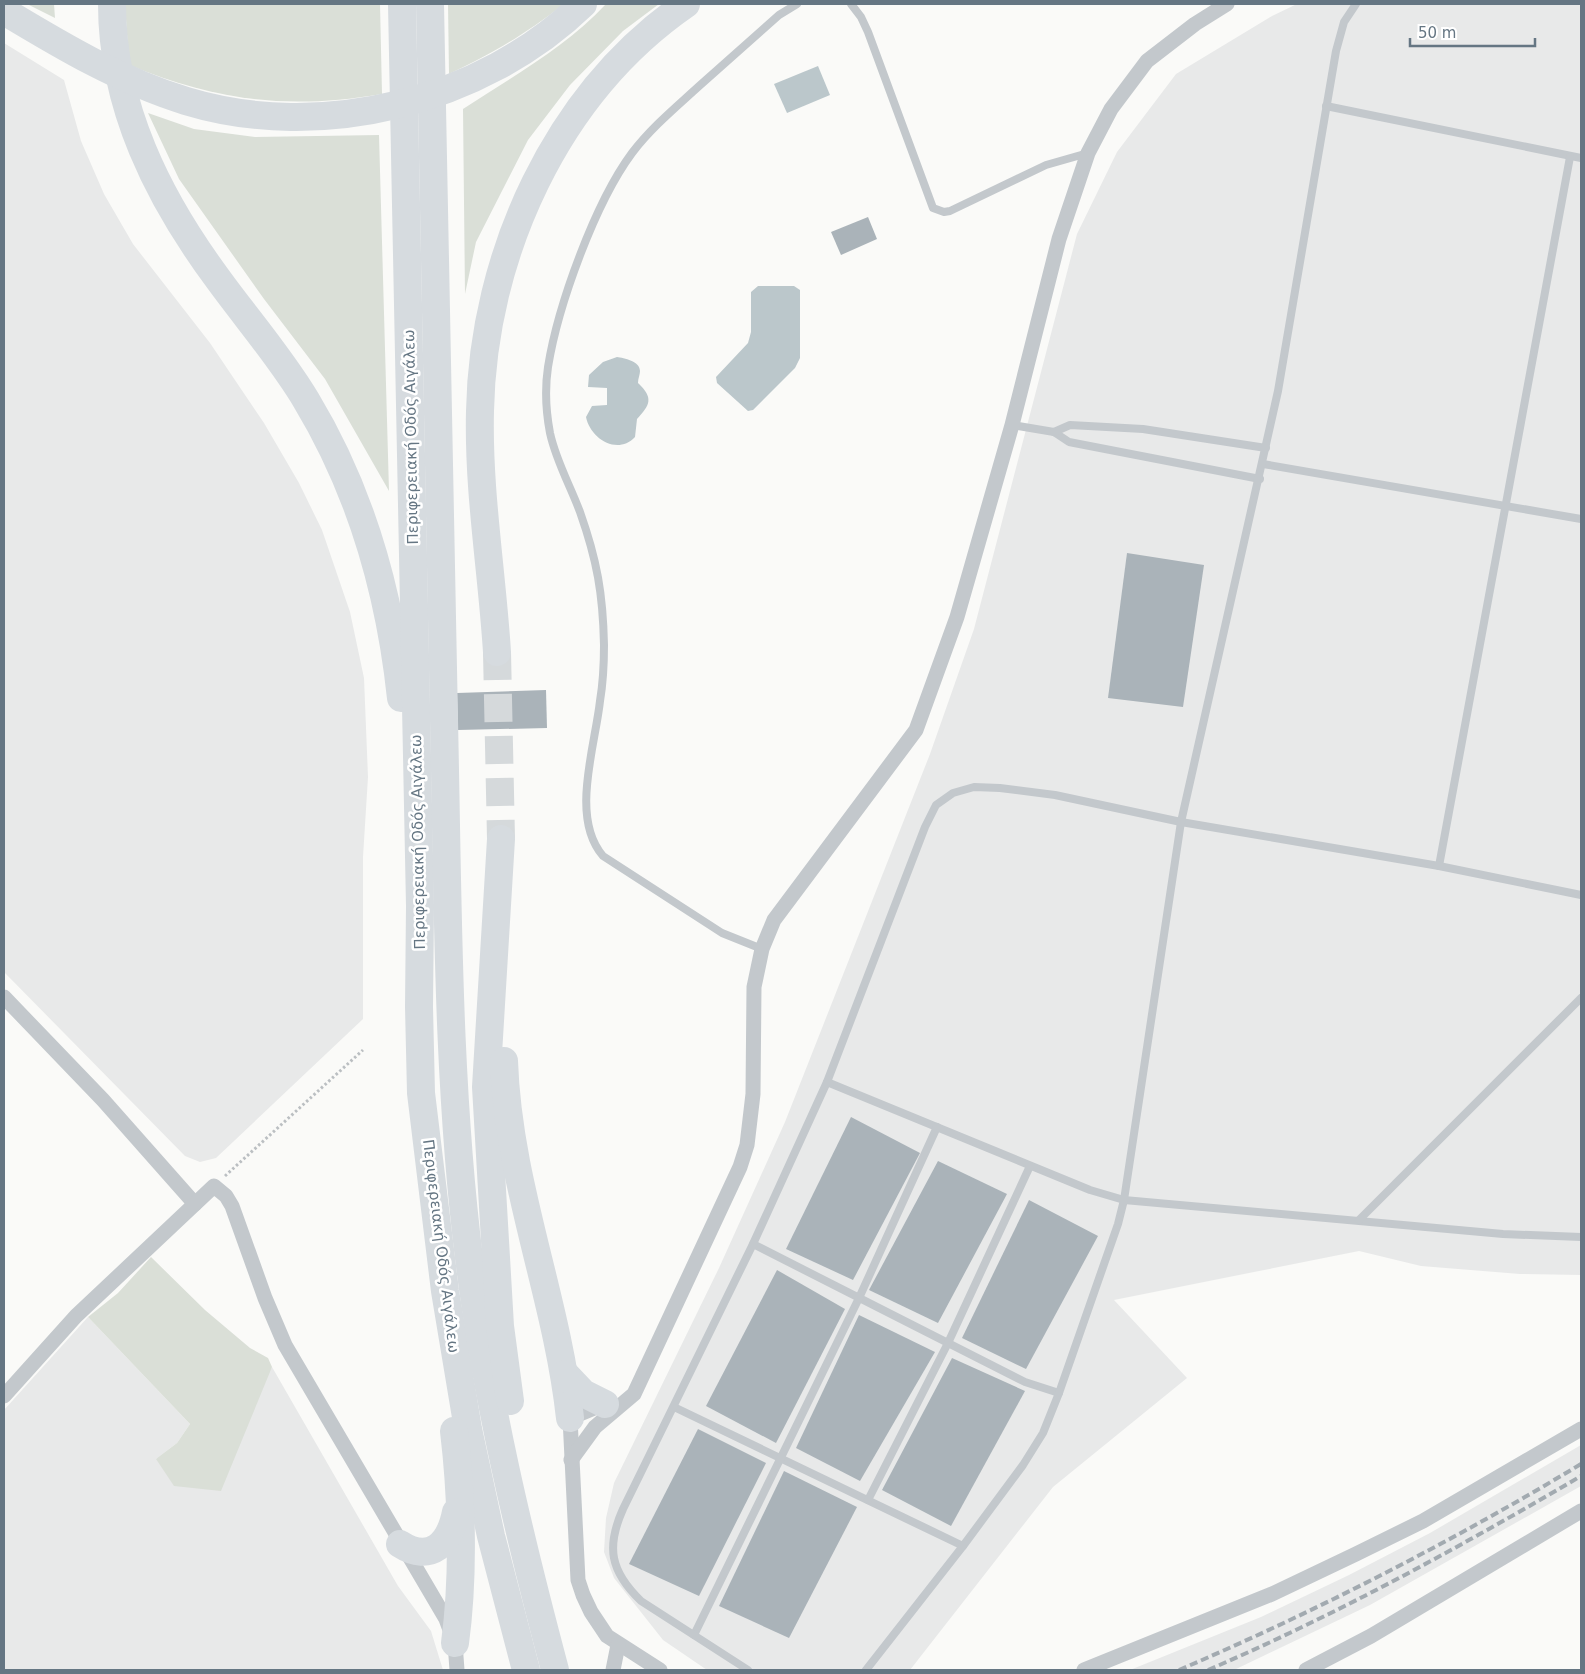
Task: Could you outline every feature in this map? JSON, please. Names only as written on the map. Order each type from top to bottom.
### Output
[{"type":"highway","points":[[112,4],[116,57],[123,92],[131,121],[158,184],[196,249],[306,398],[341,466],[369,538],[391,630],[399,678],[407,818],[420,906]]},
{"type":"highway","name":"Περιφερειακή Οδός Αιγάλεω","points":[[402,4],[422,1093],[445,1291],[468,1429],[491,1536],[526,1670]]},
{"type":"highway","name":"Περιφερειακή Οδός Αιγάλεω","points":[[430,4],[448,905],[455,1103],[461,1186],[480,1338],[496,1423],[532,1584],[555,1670]]},
{"type":"highway","points":[[4,11],[56,43],[121,76],[186,101],[224,110],[263,115],[341,114],[403,103],[448,88],[491,69],[533,45],[583,4]]},
{"type":"highway","points":[[497,652],[483,486],[480,410],[487,339],[498,282],[532,189],[580,109],[640,41],[686,4]]},
{"type":"highway","points":[[501,839],[486,1087],[500,1326],[511,1412],[529,1512],[532,1584]]},
{"type":"highway","points":[[499,889],[505,1090],[511,1138],[518,1177],[565,1374],[570,1418]]},
{"type":"highway","points":[[435,1197],[429,1229],[429,1252],[451,1402],[458,1498],[458,1617],[455,1643]]},
{"type":"highway","points":[[565,1374],[584,1393],[605,1404]]},
{"type":"highway","points":[[400,1544],[410,1550],[422,1552],[434,1549],[444,1542],[450,1532],[458,1498]]},
{"type":"street","points":[[572,1460],[595,1427],[634,1394],[731,1189],[747,1145],[753,1094],[754,987],[762,949],[774,920],[916,730],[957,617],[1012,425],[1059,239],[1088,153],[1111,110],[1147,61],[1195,24],[1228,4]]},
{"type":"street","points":[[4,997],[103,1100],[195,1204]]},
{"type":"street","points":[[4,1396],[76,1316],[214,1186],[226,1196],[232,1206],[264,1298],[286,1344],[400,1544],[446,1619],[455,1643],[458,1670]]},
{"type":"street","points":[[634,1394],[570,1418],[578,1580],[591,1612],[607,1636],[618,1645],[660,1670]]},
{"type":"street","points":[[1084,1670],[1272,1594],[1356,1554],[1423,1521],[1581,1429]]},
{"type":"street","points":[[1306,1670],[1371,1636],[1581,1511]]},
{"type":"street","points":[[613,1670],[618,1645]]},
{"type":"lane","points":[[762,949],[722,933],[603,856],[594,846],[586,812],[588,781],[600,701],[604,648],[600,577],[592,546],[556,456],[550,431],[547,399],[548,368],[563,306],[582,252],[604,201],[631,154],[661,120],[779,15],[797,4]]},
{"type":"lane","points":[[851,4],[861,17],[868,32],[933,208],[944,212],[950,211],[1046,165],[1088,153]]},
{"type":"lane","points":[[866,1670],[963,1546],[1023,1465],[1043,1433],[1059,1393],[1124,1200],[1181,822],[1260,479],[1278,391],[1336,51],[1344,22],[1356,4]]},
{"type":"lane","points":[[1326,106],[1581,158]]},
{"type":"lane","points":[[1439,866],[1570,156]]},
{"type":"lane","points":[[1012,425],[1054,432],[1069,442],[1260,479]]},
{"type":"lane","points":[[1054,432],[1070,425],[1143,429],[1266,448]]},
{"type":"lane","points":[[1263,464],[1581,519]]},
{"type":"lane","points":[[748,1670],[641,1601],[628,1589],[618,1573],[612,1541],[623,1509],[753,1244],[827,1082],[925,827],[936,805],[953,793],[974,787],[1000,788],[1055,795],[1181,822],[1439,866],[1581,895]]},
{"type":"lane","points":[[1359,1220],[1581,998]]},
{"type":"lane","points":[[827,1082],[1090,1190],[1124,1200],[1160,1205],[1359,1220],[1503,1234],[1581,1237]]},
{"type":"lane","points":[[694,1636],[782,1458],[937,1127]]},
{"type":"lane","points":[[868,1500],[948,1343],[1030,1166]]},
{"type":"lane","points":[[753,1244],[1025,1382],[1059,1393]]},
{"type":"lane","points":[[674,1407],[963,1546]]},
{"type":"path","points":[[214,1186],[363,1050]]},
{"type":"shaded area","points":[[27,4],[54,4],[55,18]]},
{"type":"shaded area","points":[[125,4],[380,4],[382,94],[315,101],[253,99],[192,87],[161,77],[129,65]]},
{"type":"shaded area","points":[[448,4],[564,4],[509,42],[449,74]]},
{"type":"shaded area","points":[[606,4],[659,4],[623,31],[570,85],[528,140],[476,242],[465,294],[463,109],[556,48]]},
{"type":"shaded area","points":[[1297,4],[1581,4],[1581,1275],[1520,1274],[1421,1266],[1359,1251],[1114,1300],[1187,1378],[1053,1487],[910,1670],[707,1670],[663,1640],[614,1578],[604,1552],[606,1518],[614,1483],[719,1268],[785,1122],[930,754],[974,629],[1077,234],[1117,152],[1176,74],[1272,16]]},
{"type":"shaded area","points":[[4,43],[64,80],[81,141],[104,194],[133,244],[210,343],[264,423],[299,483],[322,530],[350,612],[364,678],[368,777],[363,857],[363,1019],[216,1158],[200,1162],[185,1156],[4,972]]},
{"type":"shaded area","points":[[818,66],[830,95],[787,113],[774,84]]},
{"type":"shaded area","points":[[148,113],[194,129],[255,137],[379,135],[389,491],[325,379],[264,299],[179,179]]},
{"type":"shaded area","points":[[758,286],[794,286],[800,290],[800,358],[795,368],[753,410],[748,411],[717,383],[716,377],[748,343],[751,332],[751,292]]},
{"type":"shaded area","points":[[617,357],[624,358],[637,365],[640,371],[638,383],[646,393],[648,401],[645,410],[637,419],[635,437],[620,445],[613,445],[605,442],[593,432],[586,417],[592,406],[607,405],[607,388],[588,387],[589,375],[603,362]]},
{"type":"shaded area","points":[[151,1257],[205,1310],[250,1348],[268,1358],[272,1367],[221,1491],[174,1486],[156,1459],[177,1443],[190,1424],[88,1317],[118,1293]]},
{"type":"shaded area","points":[[88,1317],[190,1424],[177,1443],[156,1459],[265,1379],[272,1367],[398,1586],[431,1631],[443,1670],[4,1670],[4,1410]]},
{"type":"shaded area","points":[[1581,1445],[1581,1486],[1370,1605],[1234,1670],[1130,1670],[1261,1617],[1349,1575],[1430,1533]]},
{"type":"building","points":[[868,217],[877,239],[841,255],[831,232]]},
{"type":"building","points":[[1127,553],[1204,565],[1183,707],[1108,698]]},
{"type":"building","points":[[546,690],[547,728],[458,730],[457,693]]},
{"type":"building","points":[[851,1117],[920,1153],[853,1280],[786,1249]]},
{"type":"building","points":[[938,1161],[1007,1194],[938,1323],[869,1290]]},
{"type":"building","points":[[1029,1200],[1098,1236],[1026,1369],[962,1338]]},
{"type":"building","points":[[777,1270],[845,1309],[776,1443],[706,1406]]},
{"type":"building","points":[[859,1315],[935,1352],[860,1481],[796,1448]]},
{"type":"building","points":[[952,1358],[1025,1391],[951,1526],[882,1490]]},
{"type":"building","points":[[698,1429],[766,1463],[699,1596],[629,1564]]},
{"type":"building","points":[[784,1471],[857,1507],[789,1638],[719,1606]]},
{"type":"tunnel","points":[[497,652],[501,839]]},
{"type":"railway","points":[[1179,1670],[1282,1624],[1384,1574],[1533,1493],[1581,1464]]},
{"type":"railway","points":[[1208,1670],[1256,1649],[1397,1579],[1490,1529],[1581,1476]]}]
